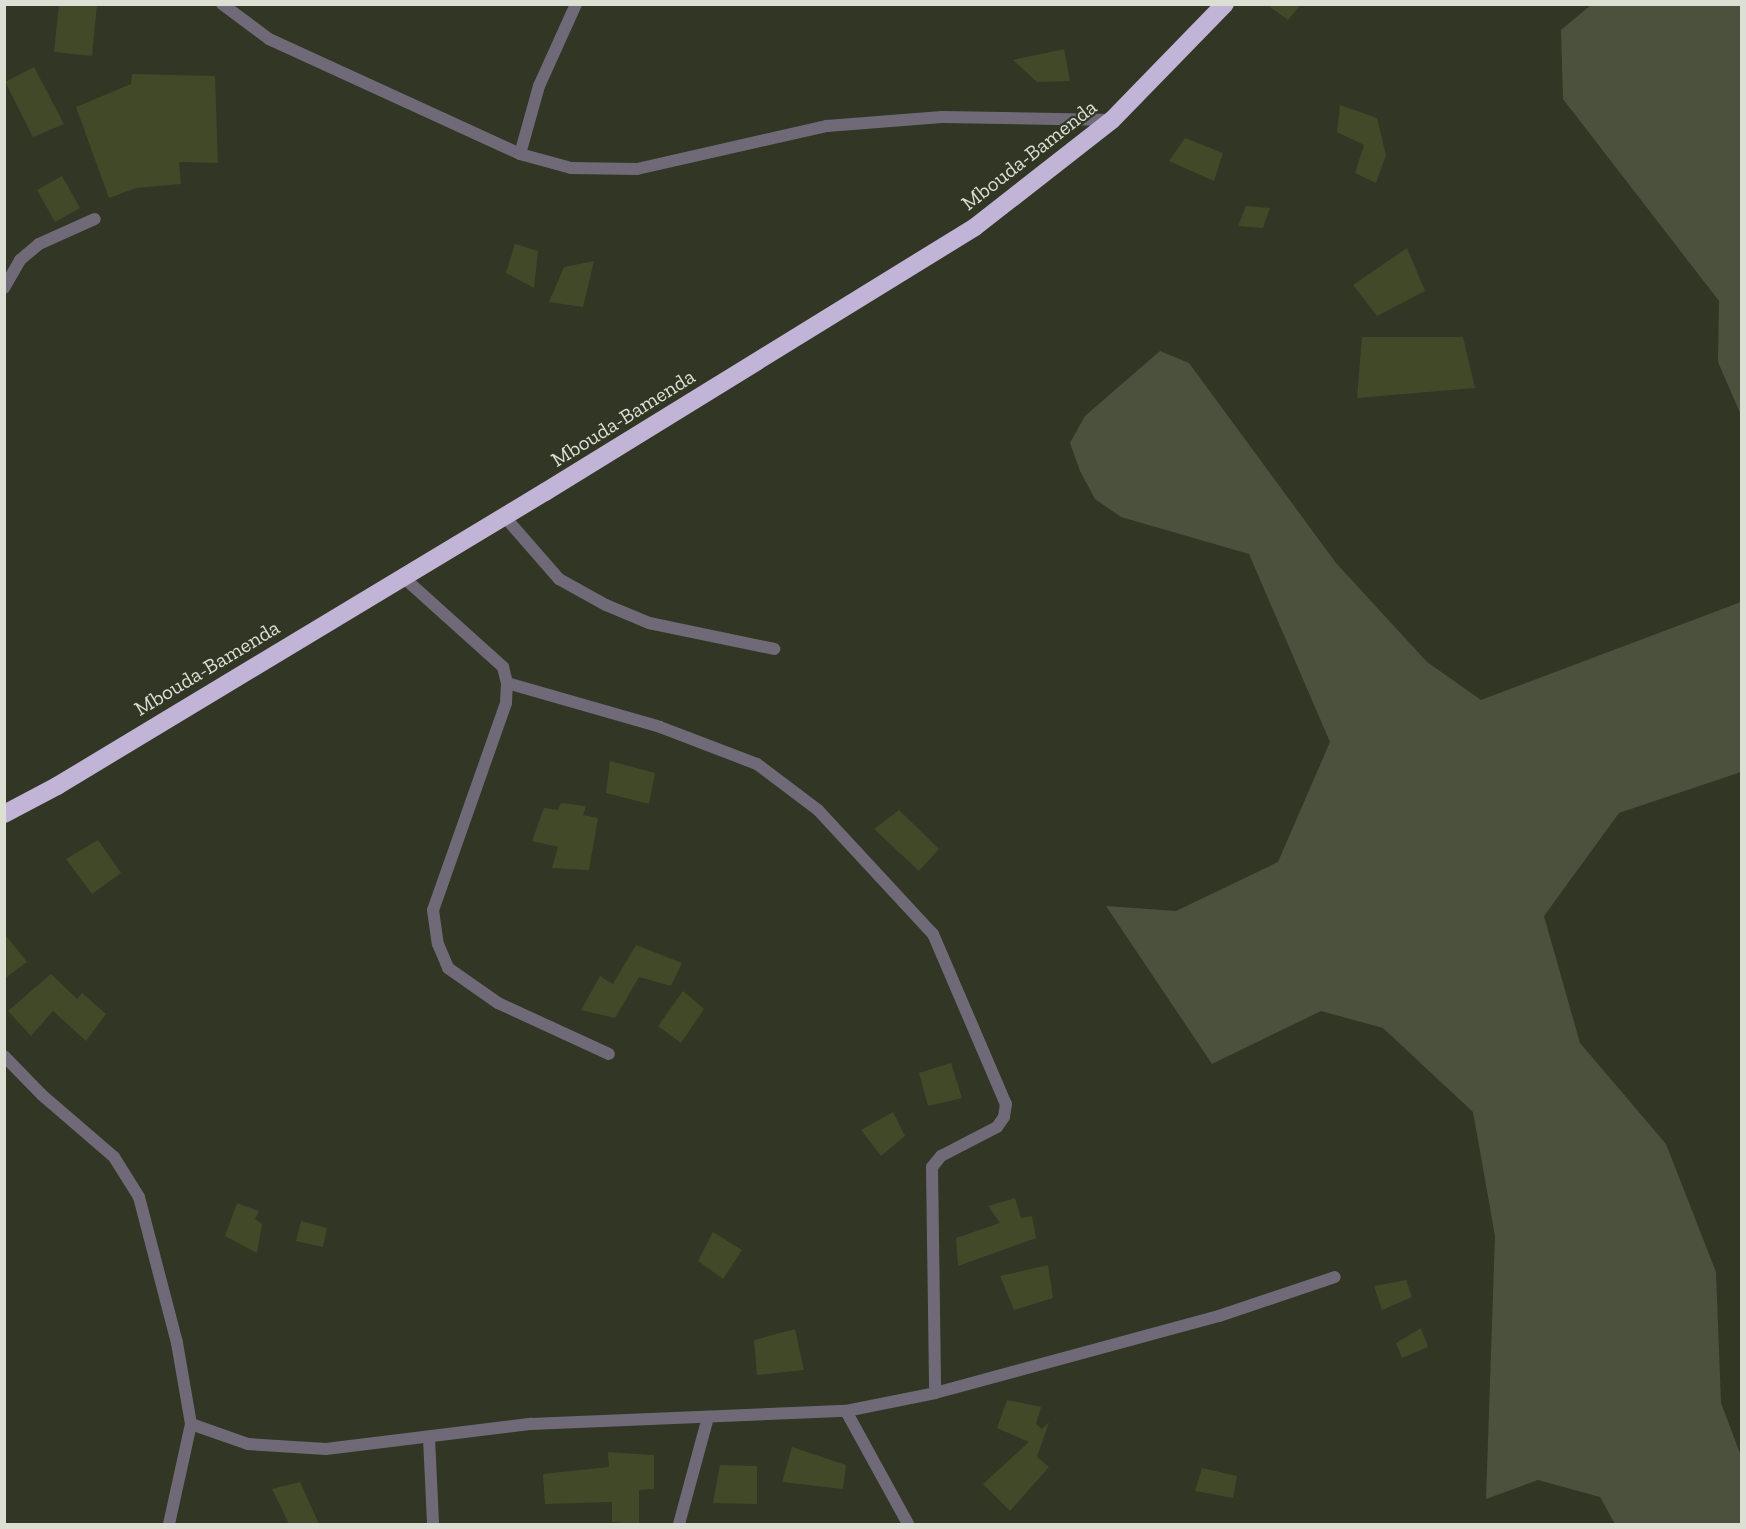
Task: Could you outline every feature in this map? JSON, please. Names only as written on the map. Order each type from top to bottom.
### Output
[{"type":"highway","name":"Mbouda-Bamenda","points":[[4,814],[57,786],[504,516],[975,227],[1112,120],[1225,4]]},
{"type":"street","points":[[222,4],[269,39],[520,154],[571,168],[637,169],[827,126],[942,117],[1112,120]]},
{"type":"street","points":[[520,154],[539,86],[576,4]]},
{"type":"street","points":[[4,288],[20,260],[39,244],[95,219]]},
{"type":"street","points":[[504,516],[559,579],[606,605],[648,623],[774,649]]},
{"type":"street","points":[[403,577],[503,667],[507,684],[506,703],[433,910],[438,944],[448,968],[464,983],[498,1003],[609,1054]]},
{"type":"street","points":[[507,684],[660,727],[757,764],[818,810],[933,934],[1006,1104],[1004,1117],[997,1127],[941,1156],[932,1167],[935,1393]]},
{"type":"street","points":[[4,1056],[42,1095],[114,1157],[139,1197],[177,1343],[191,1424],[169,1524]]},
{"type":"street","points":[[191,1424],[248,1444],[326,1449],[531,1424],[846,1411],[935,1393],[1219,1316],[1335,1277]]},
{"type":"street","points":[[846,1411],[908,1524]]},
{"type":"street","points":[[679,1524],[708,1417]]},
{"type":"street","points":[[429,1438],[433,1524]]},
{"type":"green space","points":[[1591,5],[1741,5],[1741,415],[1718,362],[1719,301],[1563,99],[1561,30]]},
{"type":"green space","points":[[1160,351],[1189,363],[1336,563],[1427,662],[1481,700],[1741,602],[1741,772],[1619,813],[1544,916],[1580,1043],[1666,1144],[1716,1272],[1721,1403],[1741,1456],[1741,1524],[1615,1524],[1600,1497],[1538,1480],[1486,1499],[1495,1236],[1473,1112],[1383,1028],[1321,1011],[1212,1064],[1106,906],[1176,911],[1278,862],[1330,742],[1249,554],[1121,517],[1095,499],[1080,471],[1070,443],[1085,416]]},
{"type":"building","points":[[59,4],[97,4],[92,56],[54,52]]},
{"type":"building","points":[[1266,4],[1301,4],[1288,20]]},
{"type":"building","points":[[1064,49],[1070,81],[1037,82],[1013,60]]},
{"type":"building","points":[[34,67],[64,124],[33,137],[5,82]]},
{"type":"building","points":[[132,74],[215,76],[218,163],[179,162],[181,184],[136,188],[109,198],[76,107],[131,84]]},
{"type":"building","points":[[1340,105],[1377,118],[1386,155],[1376,183],[1355,173],[1364,145],[1337,132]]},
{"type":"building","points":[[1185,138],[1223,153],[1214,181],[1169,161]]},
{"type":"building","points":[[62,176],[80,208],[55,222],[37,190]]},
{"type":"building","points":[[1246,206],[1270,208],[1263,228],[1238,226]]},
{"type":"building","points":[[515,244],[538,251],[534,288],[506,273]]},
{"type":"building","points":[[1407,248],[1425,291],[1377,316],[1353,285]]},
{"type":"building","points":[[594,261],[583,307],[549,302],[564,267]]},
{"type":"building","points":[[1362,337],[1463,337],[1475,388],[1357,398]]},
{"type":"building","points":[[610,761],[655,773],[649,804],[606,793]]},
{"type":"building","points":[[561,803],[586,806],[583,815],[598,818],[589,870],[552,868],[558,847],[532,841],[544,808],[558,810]]},
{"type":"building","points":[[899,810],[939,849],[919,871],[874,829]]},
{"type":"building","points":[[98,840],[121,873],[92,894],[66,859]]},
{"type":"building","points":[[4,933],[27,962],[4,979]]},
{"type":"building","points":[[636,945],[682,963],[671,986],[639,977],[615,1018],[581,1010],[600,976],[613,984]]},
{"type":"building","points":[[51,974],[77,999],[82,993],[106,1014],[86,1041],[53,1011],[31,1036],[8,1011]]},
{"type":"building","points":[[683,991],[704,1009],[681,1043],[658,1026]]},
{"type":"building","points":[[951,1063],[962,1098],[928,1106],[919,1073]]},
{"type":"building","points":[[893,1112],[905,1136],[881,1156],[861,1130]]},
{"type":"building","points":[[1015,1198],[1021,1218],[1032,1216],[1036,1238],[958,1266],[956,1238],[1000,1223],[988,1206]]},
{"type":"building","points":[[237,1203],[259,1211],[255,1219],[262,1224],[257,1253],[225,1236]]},
{"type":"building","points":[[301,1221],[327,1228],[323,1247],[296,1241]]},
{"type":"building","points":[[713,1232],[742,1250],[723,1279],[698,1261]]},
{"type":"building","points":[[1048,1265],[1053,1298],[1014,1310],[1000,1276]]},
{"type":"building","points":[[1406,1280],[1412,1297],[1382,1310],[1374,1286]]},
{"type":"building","points":[[1421,1328],[1428,1347],[1402,1358],[1396,1343]]},
{"type":"building","points":[[795,1329],[804,1370],[757,1375],[754,1340]]},
{"type":"building","points":[[1007,1400],[1041,1407],[1036,1424],[1042,1429],[1049,1422],[1037,1457],[1049,1467],[1010,1511],[983,1484],[1029,1442],[997,1428]]},
{"type":"building","points":[[792,1447],[846,1465],[843,1489],[782,1482]]},
{"type":"building","points":[[608,1452],[654,1455],[654,1489],[639,1490],[639,1524],[612,1522],[612,1502],[545,1504],[543,1474],[609,1467]]},
{"type":"building","points":[[720,1465],[757,1466],[757,1504],[713,1503]]},
{"type":"building","points":[[1202,1468],[1237,1476],[1233,1498],[1195,1491]]},
{"type":"building","points":[[300,1482],[319,1524],[289,1524],[272,1489]]}]
